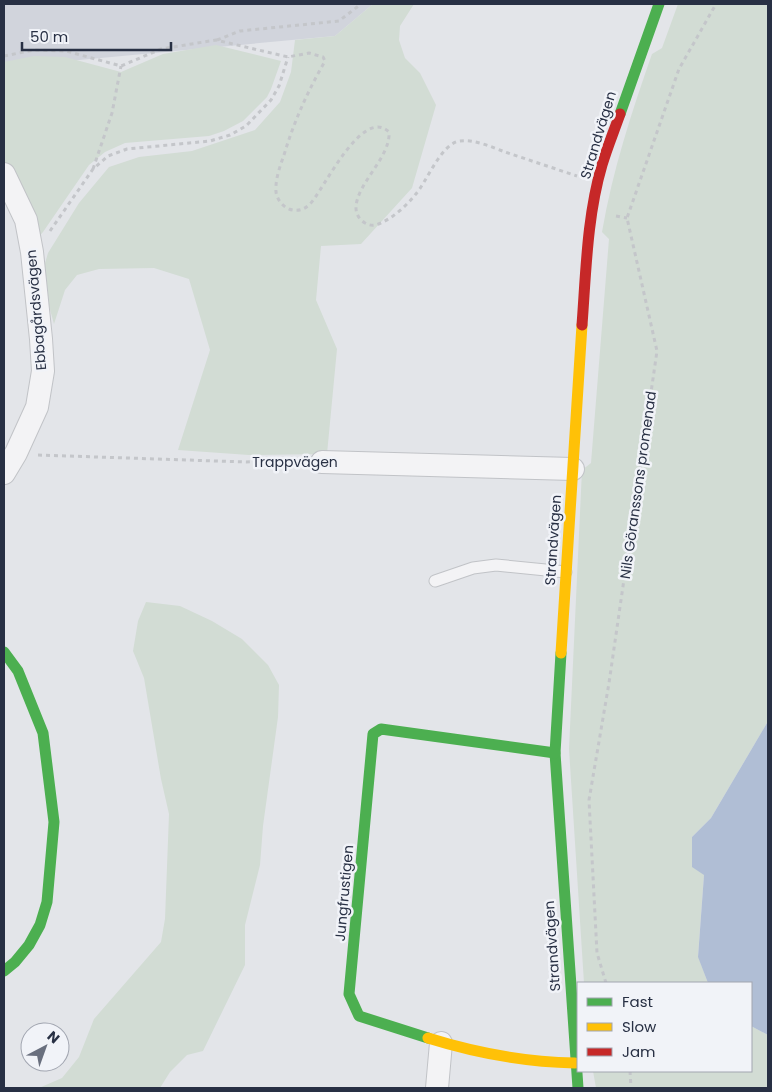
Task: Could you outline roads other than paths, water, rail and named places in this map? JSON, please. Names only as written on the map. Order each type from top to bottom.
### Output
[{"type":"street","name":"Strandvägen","points":[[578,1088],[555,753],[586,269],[593,210],[602,166],[659,4]]},
{"type":"street","name":"Ebbagårdsvägen","points":[[4,174],[26,220],[32,252],[42,339],[43,371],[36,407],[16,453],[4,473]]},
{"type":"street","name":"Trappvägen","points":[[322,462],[573,468]]},
{"type":"street","points":[[4,652],[18,671],[43,733],[54,822],[47,902],[40,925],[29,945],[15,962],[4,971]]},
{"type":"street","name":"Jungfrustigen","points":[[555,753],[380,729],[373,734],[349,994],[359,1016],[441,1044],[533,1062],[575,1063]]},
{"type":"street","points":[[437,1088],[441,1044]]},
{"type":"lane","points":[[435,581],[473,568],[496,565],[566,572]]},
{"type":"water","points":[[768,718],[768,1035],[752,1027],[752,982],[708,982],[698,957],[704,875],[692,867],[692,837],[711,818],[767,723]]}]
